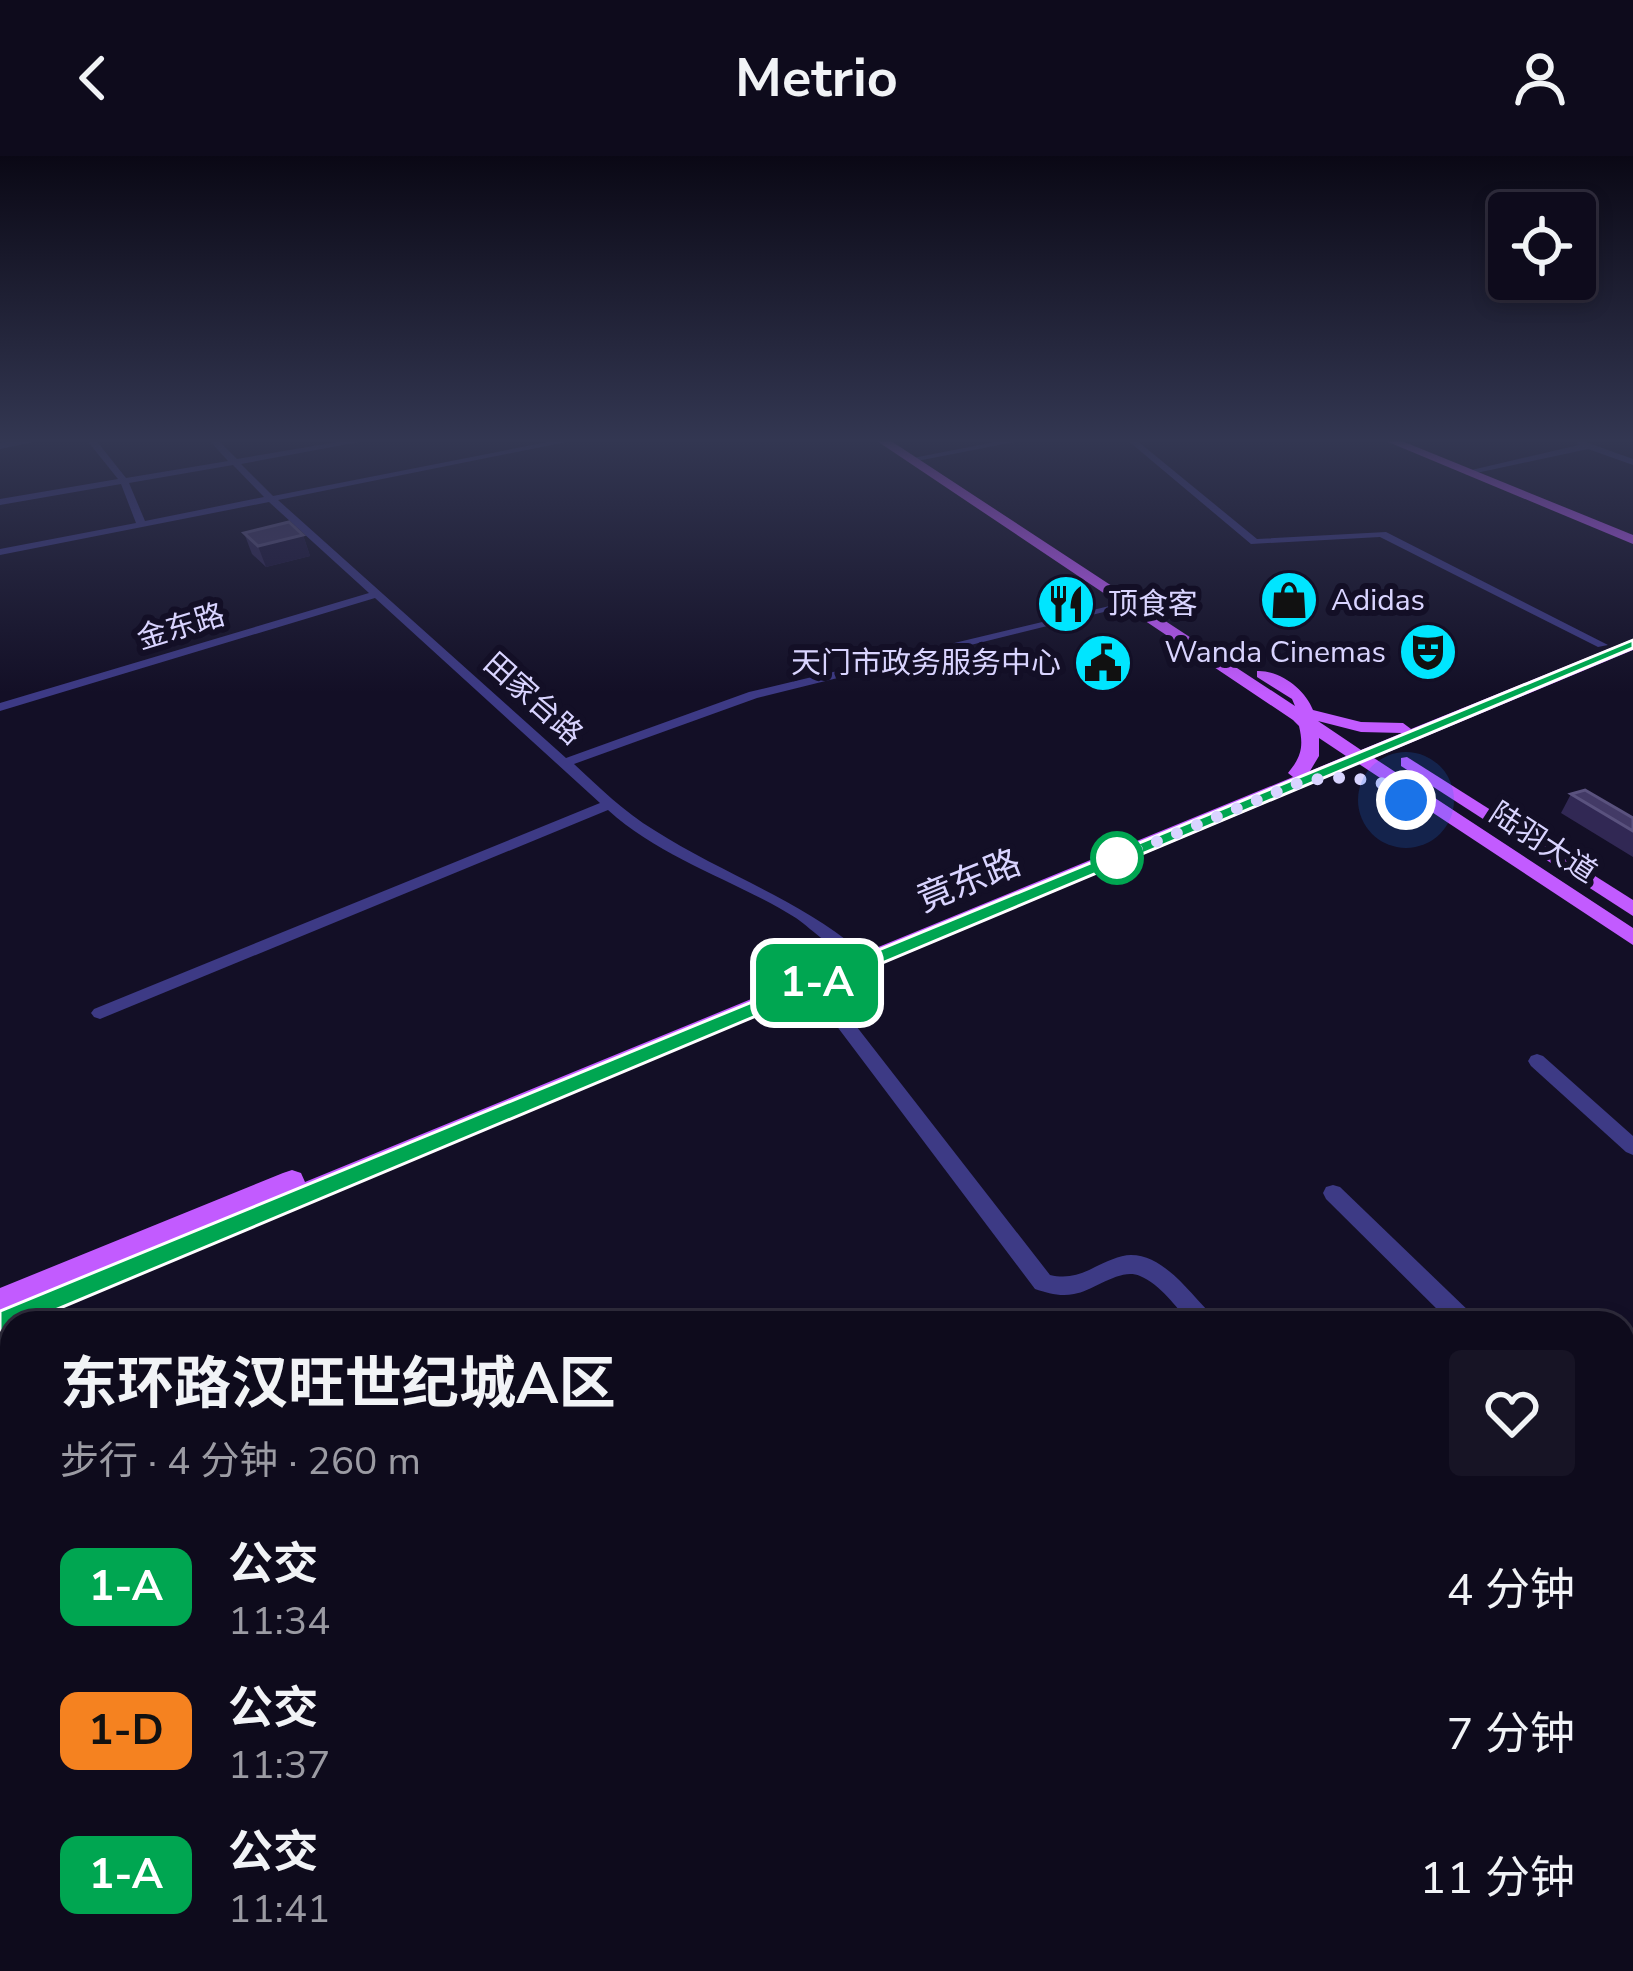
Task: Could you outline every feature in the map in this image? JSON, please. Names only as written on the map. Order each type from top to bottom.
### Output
[{"type":"main road","points":[[994,524],[1278,714],[1410,732],[1406,800],[1633,952]]},
{"type":"main road","name":"陆羽大道","points":[[1012,524],[1307,718]]},
{"type":"main road","name":"陆羽大道","points":[[1019,524],[1633,938]]},
{"type":"main road","points":[[1598,524],[1633,538]]},
{"type":"main road","name":"竟东路","points":[[1410,732],[1633,633]]},
{"type":"main road","name":"竟东路","points":[[21,1311],[810,978],[1633,644]]},
{"type":"main road","points":[[1307,718],[1311,754],[1302,776],[1409,786]]},
{"type":"main road","points":[[1407,762],[1633,909]]},
{"type":"main road","name":"竟东路","points":[[0,1300],[810,978],[852,953],[1302,776]]},
{"type":"main road","name":"陆羽大道","points":[[1409,786],[1633,927]]},
{"type":"street","points":[[0,552],[141,524]]},
{"type":"street","name":"田家台路","points":[[298,524],[610,804],[668,847],[814,924],[852,953]]},
{"type":"street","points":[[1233,524],[1255,542],[1382,533],[1603,646]]},
{"type":"street","name":"金东路","points":[[0,707],[376,594]]},
{"type":"street","points":[[564,763],[753,694],[1118,607]]},
{"type":"street","points":[[100,1013],[610,804]]},
{"type":"street","points":[[810,978],[1043,1282],[1076,1288],[1126,1264],[1141,1266],[1191,1311]]},
{"type":"street","points":[[1537,1061],[1633,1147]]},
{"type":"street","points":[[1333,1193],[1454,1311]]},
{"type":"building","points":[[291,524],[303,535],[258,546],[244,533]]},
{"type":"building","points":[[1585,790],[1633,818],[1633,831],[1571,794]]},
{"type":"bus line","name":"1-A","points":[[22,1311],[1633,644]]},
{"type":"place","name":"Adidas","points":[[1289,600]]},
{"type":"place","name":"顶食客","points":[[1066,604]]},
{"type":"place","name":"Wanda Cinemas","points":[[1428,652]]},
{"type":"place","name":"天门市政务服务中心","points":[[1103,663]]},
{"type":"route","points":[[1117,858],[1306,780],[1349,777],[1406,788],[1406,800]]}]
